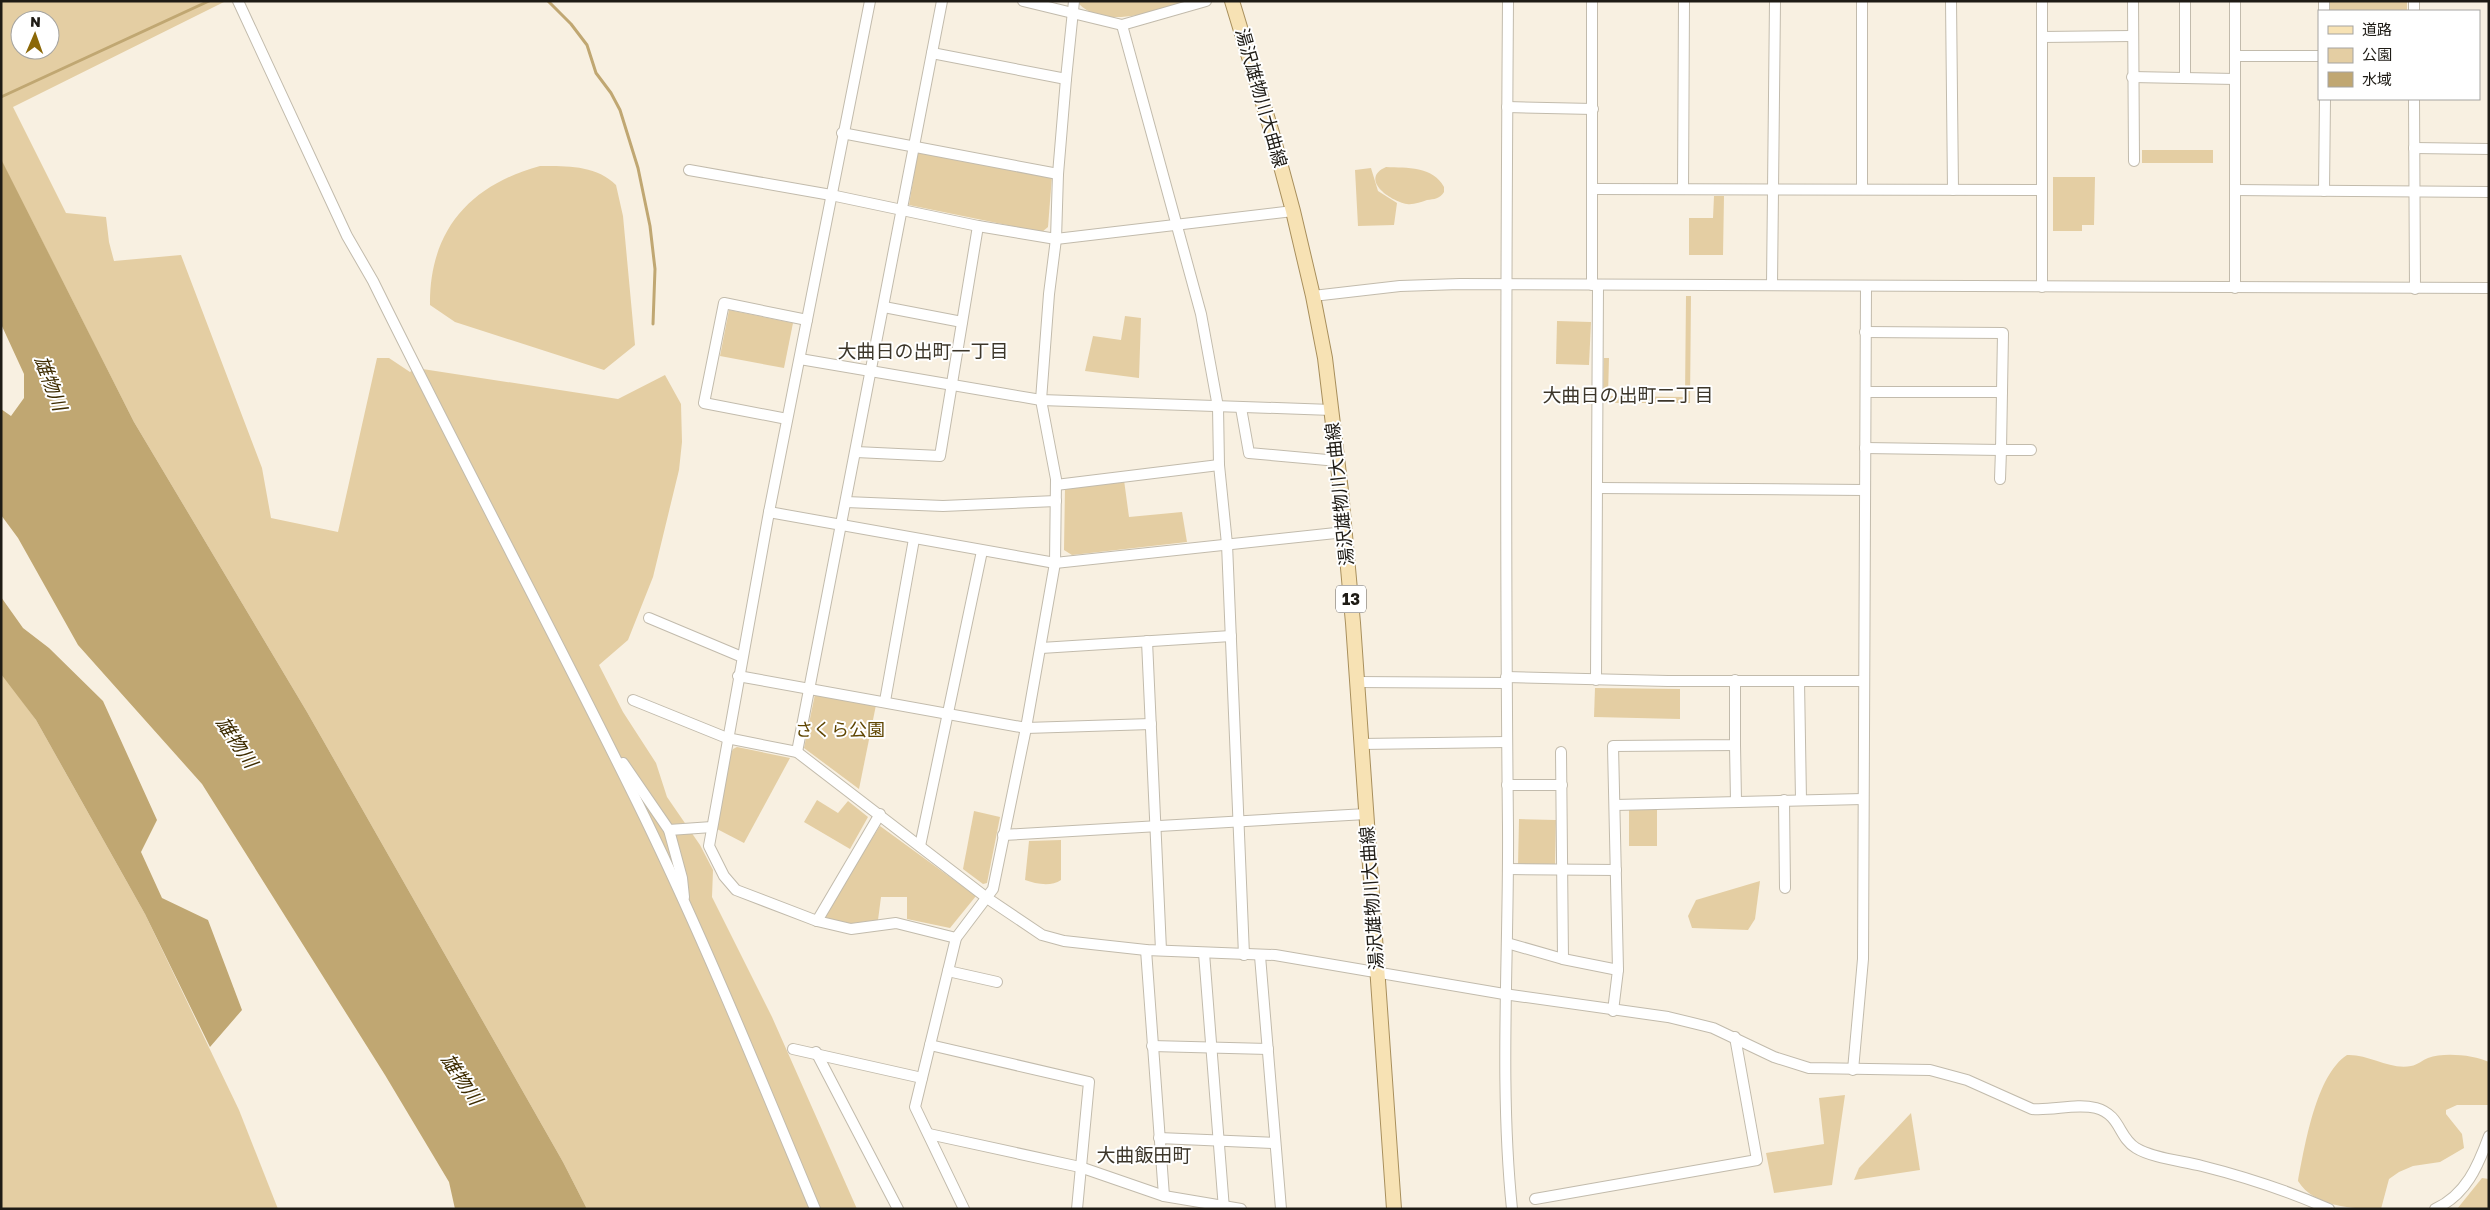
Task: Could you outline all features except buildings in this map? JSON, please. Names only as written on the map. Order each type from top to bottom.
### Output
[{"type":"main road","name":"湯沢雄物川大曲線","points":[[1232,1],[1272,133],[1293,211],[1313,296],[1332,410],[1345,532],[1357,682],[1394,1209]]},
{"type":"street","points":[[238,1],[348,236],[459,448],[611,750],[684,903],[816,1209]]},
{"type":"street","points":[[870,1],[842,133],[832,195],[769,512],[738,676],[709,846],[724,876],[736,890],[817,921],[851,929],[896,923],[956,938]]},
{"type":"street","points":[[797,752],[942,1]]},
{"type":"street","points":[[1023,1],[1073,6],[1122,25],[1206,1]]},
{"type":"street","points":[[1508,1],[1506,284],[1508,869],[1504,994],[1508,1167],[1512,1209]]},
{"type":"street","points":[[1592,1],[1593,189],[1599,488],[1596,680]]},
{"type":"street","points":[[1683,189],[1684,1]]},
{"type":"street","points":[[1772,285],[1775,1]]},
{"type":"street","points":[[1862,1],[1862,189]]},
{"type":"street","points":[[1951,1],[1953,190]]},
{"type":"street","points":[[2042,1],[2042,286]]},
{"type":"street","points":[[2132,1],[2134,161]]},
{"type":"street","points":[[2185,1],[2185,78]]},
{"type":"street","points":[[2235,1],[2235,288]]},
{"type":"street","points":[[964,1209],[915,1106],[956,938],[993,889],[1026,728],[1055,563],[1056,485],[1052,449],[1041,400],[1049,294],[1056,239],[1058,174],[1073,6]]},
{"type":"street","points":[[1122,25],[1178,224],[1201,314],[1218,407],[1219,465],[1227,544],[1244,955]]},
{"type":"street","points":[[2042,36],[2132,36]]},
{"type":"street","points":[[932,53],[1066,79]]},
{"type":"street","points":[[2235,56],[2318,56]]},
{"type":"street","points":[[2132,78],[2235,79]]},
{"type":"street","points":[[2324,191],[2325,100]]},
{"type":"street","points":[[2414,100],[2415,289]]},
{"type":"street","points":[[1507,107],[1593,109]]},
{"type":"street","points":[[842,133],[1058,174]]},
{"type":"street","points":[[2414,148],[2489,149]]},
{"type":"street","points":[[689,170],[832,195],[978,226],[1056,239],[1293,211]]},
{"type":"street","points":[[1593,189],[2042,190]]},
{"type":"street","points":[[2235,190],[2489,192]]},
{"type":"street","points":[[856,452],[940,456],[978,226]]},
{"type":"street","points":[[1313,296],[1400,286],[1506,284],[2489,288]]},
{"type":"street","points":[[1853,1070],[1863,959],[1866,286]]},
{"type":"street","points":[[787,418],[704,403],[724,302],[807,320]]},
{"type":"street","points":[[884,308],[962,322]]},
{"type":"street","points":[[1865,332],[2002,333],[2002,450],[2000,479]]},
{"type":"street","points":[[800,359],[1041,400],[1332,410]]},
{"type":"street","points":[[1866,392],[2002,392]]},
{"type":"street","points":[[1242,408],[1248,453],[1338,461]]},
{"type":"street","points":[[1864,448],[2031,450]]},
{"type":"street","points":[[1056,485],[1219,465]]},
{"type":"street","points":[[1599,488],[1864,490]]},
{"type":"street","points":[[846,502],[943,506],[1056,501]]},
{"type":"street","points":[[769,512],[1055,563],[1345,532]]},
{"type":"street","points":[[885,701],[914,539]]},
{"type":"street","points":[[920,846],[982,551]]},
{"type":"street","points":[[649,618],[742,657]]},
{"type":"street","points":[[1041,648],[1231,636]]},
{"type":"street","points":[[1147,641],[1161,950]]},
{"type":"street","points":[[738,676],[885,701],[1026,728],[1151,724]]},
{"type":"street","points":[[1357,682],[1506,680],[1863,681]]},
{"type":"street","points":[[1735,680],[1736,800]]},
{"type":"street","points":[[1799,681],[1801,800]]},
{"type":"street","points":[[632,700],[727,738],[797,752],[987,898],[1042,935],[1064,941],[1146,950],[1275,956],[1504,994],[1692,1022],[1735,1036],[1789,1063],[1809,1068],[1930,1070],[1967,1080],[2032,1109],[2045,1110],[2087,1106],[2099,1109],[2108,1113],[2117,1122],[2135,1147],[2274,1186],[2309,1204],[2329,1209]]},
{"type":"street","points":[[1361,744],[1507,742]]},
{"type":"street","points":[[1613,1011],[1618,970],[1613,746],[1735,745]]},
{"type":"street","points":[[611,750],[619,758],[668,830],[682,878],[684,903]]},
{"type":"street","points":[[1561,752],[1563,959]]},
{"type":"street","points":[[1507,785],[1562,785]]},
{"type":"street","points":[[1615,805],[1736,800],[1863,799]]},
{"type":"street","points":[[1784,800],[1784,888]]},
{"type":"street","points":[[817,921],[880,814]]},
{"type":"street","points":[[1003,835],[1366,814]]},
{"type":"street","points":[[668,830],[712,827]]},
{"type":"street","points":[[1508,869],[1616,870]]},
{"type":"street","points":[[1506,943],[1563,959],[1618,970]]},
{"type":"street","points":[[1146,950],[1158,1138],[1164,1196]]},
{"type":"street","points":[[1204,953],[1224,1207]]},
{"type":"street","points":[[1260,956],[1281,1209]]},
{"type":"street","points":[[948,970],[997,982]]},
{"type":"street","points":[[1535,1199],[1757,1160],[1735,1036]]},
{"type":"street","points":[[930,1045],[1089,1082],[1077,1209]]},
{"type":"street","points":[[1152,1046],[1268,1049]]},
{"type":"street","points":[[793,1049],[816,1052],[922,1078]]},
{"type":"street","points":[[816,1052],[898,1209]]},
{"type":"street","points":[[928,1134],[1080,1167],[1164,1196],[1241,1209]]},
{"type":"street","points":[[2435,1209],[2457,1196],[2462,1190],[2477,1167],[2489,1136]]},
{"type":"street","points":[[1158,1138],[1275,1143]]},
{"type":"green space","points":[[1,1],[226,1],[13,107],[66,213],[106,217],[109,242],[114,261],[181,255],[262,468],[271,518],[338,532],[377,358],[389,358],[410,372],[416,368],[618,399],[665,375],[681,404],[682,442],[679,470],[653,577],[628,640],[599,665],[623,712],[656,763],[667,797],[700,845],[713,870],[712,897],[772,1017],[857,1209],[587,1209],[563,1162],[307,712],[134,422],[1,160]]},
{"type":"green space","points":[[1080,1],[1193,1],[1150,13],[1118,17],[1103,16],[1090,12],[1079,4]]},
{"type":"green space","points":[[2328,1],[2407,1],[2407,10],[2328,10]]},
{"type":"green space","points":[[918,150],[1052,176],[1048,227],[1042,232],[909,205]]},
{"type":"green space","points":[[2142,150],[2213,150],[2213,163],[2142,163]]},
{"type":"green space","points":[[540,166],[590,170],[608,178],[616,185],[623,216],[635,345],[604,370],[455,322],[430,305],[432,279],[437,255],[446,234],[458,215],[474,199],[493,185],[515,174]]},
{"type":"green space","points":[[1386,167],[1411,168],[1433,175],[1444,187],[1444,192],[1437,198],[1417,203],[1409,204],[1393,199],[1380,189],[1376,183],[1378,172]]},
{"type":"green space","points":[[1371,168],[1378,191],[1397,203],[1394,225],[1358,226],[1355,170]]},
{"type":"green space","points":[[2053,177],[2095,177],[2094,225],[2082,225],[2082,231],[2053,231]]},
{"type":"green space","points":[[1714,196],[1724,196],[1723,255],[1689,255],[1689,218],[1713,218]]},
{"type":"green space","points":[[1686,296],[1691,296],[1690,403],[1603,403],[1604,358],[1609,358],[1608,396],[1685,397]]},
{"type":"green space","points":[[729,310],[793,323],[784,368],[720,356]]},
{"type":"green space","points":[[1125,316],[1141,318],[1139,378],[1085,371],[1093,336],[1121,340]]},
{"type":"green space","points":[[1557,321],[1591,322],[1589,365],[1556,364]]},
{"type":"green space","points":[[1124,480],[1129,517],[1182,512],[1187,542],[1072,555],[1064,550],[1065,487]]},
{"type":"green space","points":[[1,672],[36,720],[145,914],[239,1110],[278,1209],[1,1209]]},
{"type":"green space","points":[[1595,688],[1680,689],[1680,719],[1594,717]]},
{"type":"green space","name":"さくら公園","points":[[815,694],[876,705],[859,789],[804,748]]},
{"type":"green space","points":[[737,747],[790,758],[744,843],[717,829],[730,755],[733,749]]},
{"type":"green space","points":[[817,800],[838,813],[848,801],[868,817],[850,849],[804,822]]},
{"type":"green space","points":[[1657,807],[1657,846],[1629,846],[1629,808]]},
{"type":"green space","points":[[974,811],[1000,817],[987,883],[983,884],[963,869]]},
{"type":"green space","points":[[1519,819],[1556,820],[1555,867],[1518,866]]},
{"type":"green space","points":[[880,826],[976,896],[950,928],[907,919],[907,897],[881,897],[878,920],[846,924],[821,918]]},
{"type":"green space","points":[[1061,840],[1061,880],[1053,884],[1039,884],[1025,880],[1029,841]]},
{"type":"green space","points":[[1760,881],[1755,919],[1748,930],[1692,928],[1688,916],[1696,900]]},
{"type":"green space","points":[[2347,1055],[2355,1055],[2403,1067],[2442,1055],[2467,1056],[2489,1062],[2488,1105],[2457,1105],[2446,1110],[2446,1114],[2462,1134],[2464,1148],[2440,1162],[2413,1166],[2389,1179],[2381,1209],[2335,1205],[2314,1196],[2305,1190],[2298,1181],[2308,1131],[2320,1094],[2327,1078],[2336,1065]]},
{"type":"green space","points":[[1845,1095],[1832,1185],[1774,1193],[1766,1153],[1824,1144],[1819,1098]]},
{"type":"green space","points":[[1911,1113],[1920,1170],[1854,1180],[1859,1168]]},
{"type":"green space","points":[[2482,1178],[2489,1179],[2489,1209],[2457,1209]]},
{"type":"water","name":"雄物川","points":[[1,159],[134,422],[307,712],[563,1162],[587,1209],[455,1209],[449,1182],[385,1075],[202,784],[78,645],[18,538],[1,515],[1,409],[11,416],[24,398],[24,374],[1,324]]},
{"type":"water","points":[[1,597],[23,628],[49,648],[103,701],[157,820],[141,852],[162,898],[208,920],[242,1010],[210,1047],[145,914],[36,720],[1,674]]},
{"type":"waterway","points":[[1,97],[209,1]]},
{"type":"waterway","points":[[548,1],[571,24],[587,45],[596,73],[611,93],[620,110],[638,168],[650,226],[655,269],[653,324]]},
{"type":"district","name":"大曲日の出町一丁目","points":[[923,351]]},
{"type":"district","name":"大曲日の出町二丁目","points":[[1628,395]]},
{"type":"district","name":"大曲飯田町","points":[[1144,1155]]}]
